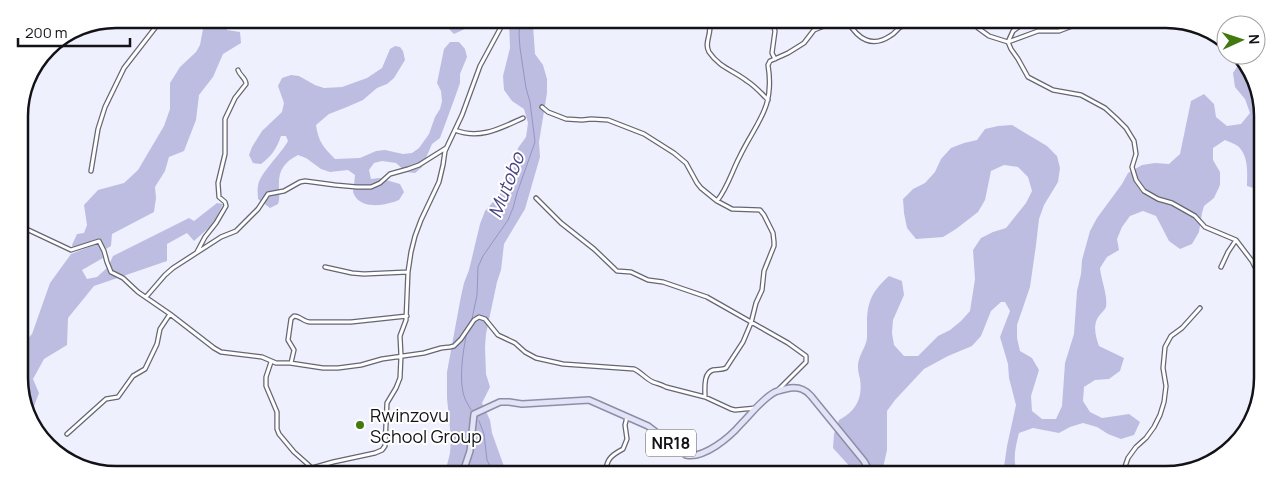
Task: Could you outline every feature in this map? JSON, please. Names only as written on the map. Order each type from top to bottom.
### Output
[{"type":"main road","name":"NR18","points":[[465,466],[470,451],[474,414],[484,411],[494,404],[504,402],[522,404],[586,400],[648,426],[686,455],[692,456],[703,453],[715,446],[775,393],[795,388],[807,391],[867,466]]},
{"type":"street","points":[[91,171],[98,129],[104,107],[124,68],[155,28]]},
{"type":"street","points":[[710,28],[707,46],[710,53],[726,69],[748,81],[768,100]]},
{"type":"street","points":[[774,28],[772,53],[775,59]]},
{"type":"street","points":[[717,201],[724,192],[738,159],[759,122],[768,100],[770,86],[768,65],[770,61],[804,43],[814,30],[819,28]]},
{"type":"street","points":[[852,28],[864,40],[877,42],[891,36],[899,28]]},
{"type":"street","points":[[978,28],[989,36],[1008,42],[1038,31],[1059,31],[1067,28]]},
{"type":"street","points":[[1016,28],[1012,31],[1008,42],[1028,78],[1053,90],[1080,95],[1105,108],[1126,128],[1134,141],[1136,154],[1132,166],[1136,180],[1144,192],[1158,200],[1172,204],[1195,216],[1205,226],[1236,240],[1254,265]]},
{"type":"street","points":[[321,466],[332,462],[375,454],[385,446],[386,407],[398,383],[401,356],[400,336],[407,316],[408,272],[415,236],[439,182],[446,148],[456,130],[480,66],[500,29]]},
{"type":"street","points":[[197,252],[226,206],[225,202],[219,197],[218,184],[225,154],[225,119],[234,98],[246,84],[238,70]]},
{"type":"street","points":[[542,107],[548,112],[566,118],[608,120],[644,134],[686,163],[701,188],[717,201],[732,209],[760,210],[764,214],[774,237],[774,246],[764,270],[762,290],[743,342],[726,368],[714,370],[708,374],[705,397]]},
{"type":"street","points":[[456,130],[466,134],[490,132],[523,118]]},
{"type":"street","points":[[146,297],[173,268],[221,237],[236,231],[258,209],[268,194],[284,191],[305,181],[357,188],[371,187],[390,174],[408,170],[446,148]]},
{"type":"street","points":[[536,198],[617,271],[631,272],[648,280],[663,282],[707,298],[788,343],[806,356],[806,362],[775,393]]},
{"type":"street","points":[[28,230],[71,250],[99,241],[111,272],[123,278],[138,292],[219,351],[262,357],[276,364],[291,363],[316,368],[338,368],[454,346],[479,316],[485,319],[498,336],[515,343],[525,352],[536,358],[563,364],[634,369],[654,383],[705,397],[731,409],[756,408]]},
{"type":"street","points":[[1221,267],[1236,240]]},
{"type":"street","points":[[325,267],[364,274],[408,272]]},
{"type":"street","points":[[1125,466],[1128,458],[1146,438],[1160,415],[1166,386],[1164,368],[1165,347],[1171,336],[1182,328],[1200,308]]},
{"type":"street","points":[[67,434],[106,399],[118,397],[133,376],[145,369],[157,344],[160,329],[170,314]]},
{"type":"street","points":[[291,363],[294,350],[288,336],[290,319],[294,316],[310,322],[351,322],[407,316]]},
{"type":"street","points":[[271,362],[265,382],[277,412],[279,434],[294,452],[310,466]]},
{"type":"street","points":[[606,466],[614,453],[623,449],[627,439],[625,425],[627,417]]},
{"type":"shaded area","points":[[227,28],[227,30],[240,32],[241,43],[223,54],[213,77],[199,95],[196,120],[184,151],[169,157],[165,171],[155,187],[154,212],[112,234],[111,246],[106,249],[100,238],[73,248],[72,245],[77,234],[84,233],[87,225],[84,205],[98,190],[124,183],[138,170],[164,126],[170,109],[170,83],[180,67],[196,52],[200,45],[203,29]]},
{"type":"shaded area","points":[[448,28],[467,28],[454,34]]},
{"type":"shaded area","points":[[509,28],[533,28],[535,54],[543,65],[547,79],[547,93],[539,142],[540,157],[525,209],[504,244],[501,270],[486,334],[486,374],[490,387],[482,403],[490,420],[492,433],[504,466],[447,466],[451,439],[447,398],[447,372],[464,283],[485,211],[507,183],[513,170],[518,148],[526,137],[528,123],[524,109],[512,101],[504,90],[503,76],[510,48]]},
{"type":"shaded area","points":[[450,42],[459,42],[465,49],[467,57],[460,74],[460,83],[440,138],[432,144],[422,167],[415,173],[406,172],[396,163],[382,161],[374,163],[369,170],[371,179],[379,178],[400,184],[404,192],[399,200],[377,205],[361,202],[353,192],[355,175],[348,170],[330,172],[321,169],[306,158],[298,155],[285,164],[281,172],[279,177],[278,204],[270,208],[258,199],[259,181],[288,141],[286,136],[281,136],[273,152],[261,164],[253,163],[249,155],[262,131],[282,112],[284,103],[278,86],[282,78],[291,75],[299,76],[324,88],[342,87],[367,78],[382,68],[390,49],[395,46],[400,47],[405,60],[394,78],[387,84],[377,88],[363,100],[329,114],[316,125],[322,144],[335,159],[360,158],[376,151],[385,150],[403,154],[412,153],[419,148],[429,134],[440,109],[442,101],[441,91],[437,83],[444,49]]},
{"type":"shaded area","points":[[1238,66],[1247,82],[1253,104],[1254,188],[1247,186],[1247,166],[1242,151],[1238,146],[1225,140],[1213,148],[1213,160],[1220,172],[1220,185],[1214,198],[1204,206],[1199,232],[1192,244],[1180,249],[1169,241],[1156,216],[1143,211],[1130,216],[1122,227],[1117,239],[1119,250],[1107,257],[1100,268],[1106,303],[1096,323],[1097,339],[1099,346],[1124,358],[1120,371],[1109,379],[1095,380],[1084,387],[1083,401],[1090,412],[1102,418],[1129,414],[1140,422],[1134,435],[1121,439],[1097,427],[1083,423],[1059,433],[1033,428],[1019,433],[1015,466],[1004,466],[1016,405],[1009,378],[1008,364],[1000,337],[1010,311],[1005,302],[1001,302],[991,311],[981,336],[972,346],[924,369],[887,411],[887,450],[883,466],[849,466],[833,448],[834,434],[839,420],[854,408],[859,398],[861,386],[858,364],[867,338],[868,308],[875,291],[889,276],[902,281],[904,295],[893,320],[892,333],[894,345],[904,356],[918,356],[938,336],[950,330],[970,311],[975,279],[973,250],[981,238],[1006,228],[1026,203],[1032,191],[1028,177],[1018,167],[1004,165],[991,171],[985,200],[978,212],[943,237],[916,239],[907,228],[903,199],[913,189],[925,183],[951,148],[977,140],[985,129],[1012,125],[1047,146],[1057,156],[1060,168],[1058,182],[1044,205],[1039,219],[1030,287],[1017,325],[1020,351],[1032,358],[1039,370],[1031,396],[1032,411],[1042,419],[1056,419],[1062,406],[1065,363],[1074,334],[1077,291],[1082,260],[1090,231],[1097,218],[1128,173],[1142,165],[1155,163],[1169,164],[1180,154],[1191,101],[1204,94],[1214,104],[1216,117],[1227,126],[1241,124],[1250,113],[1245,99],[1235,87],[1233,73]]},
{"type":"shaded area","points":[[217,203],[223,204],[213,224],[194,241],[187,233],[167,244],[167,261],[94,286],[68,318],[67,345],[44,359],[33,379],[39,393],[33,409],[28,390],[28,338],[32,334],[50,283],[71,254],[99,243],[103,258],[82,270],[87,279],[97,277],[108,267],[113,256],[189,218],[194,221]]},
{"type":"waterway","name":"Mutobo","points":[[472,319],[477,295],[478,267],[483,256],[508,220],[535,142],[520,48],[519,28]]},
{"type":"waterway","name":"Mutobo","points":[[467,332],[463,357],[462,384],[465,399],[471,410]]},
{"type":"waterway","name":"Mutobo","points":[[479,421],[484,434],[487,460],[490,466]]},
{"type":"place","name":"Rwinzovu School Group","points":[[360,425]]}]
